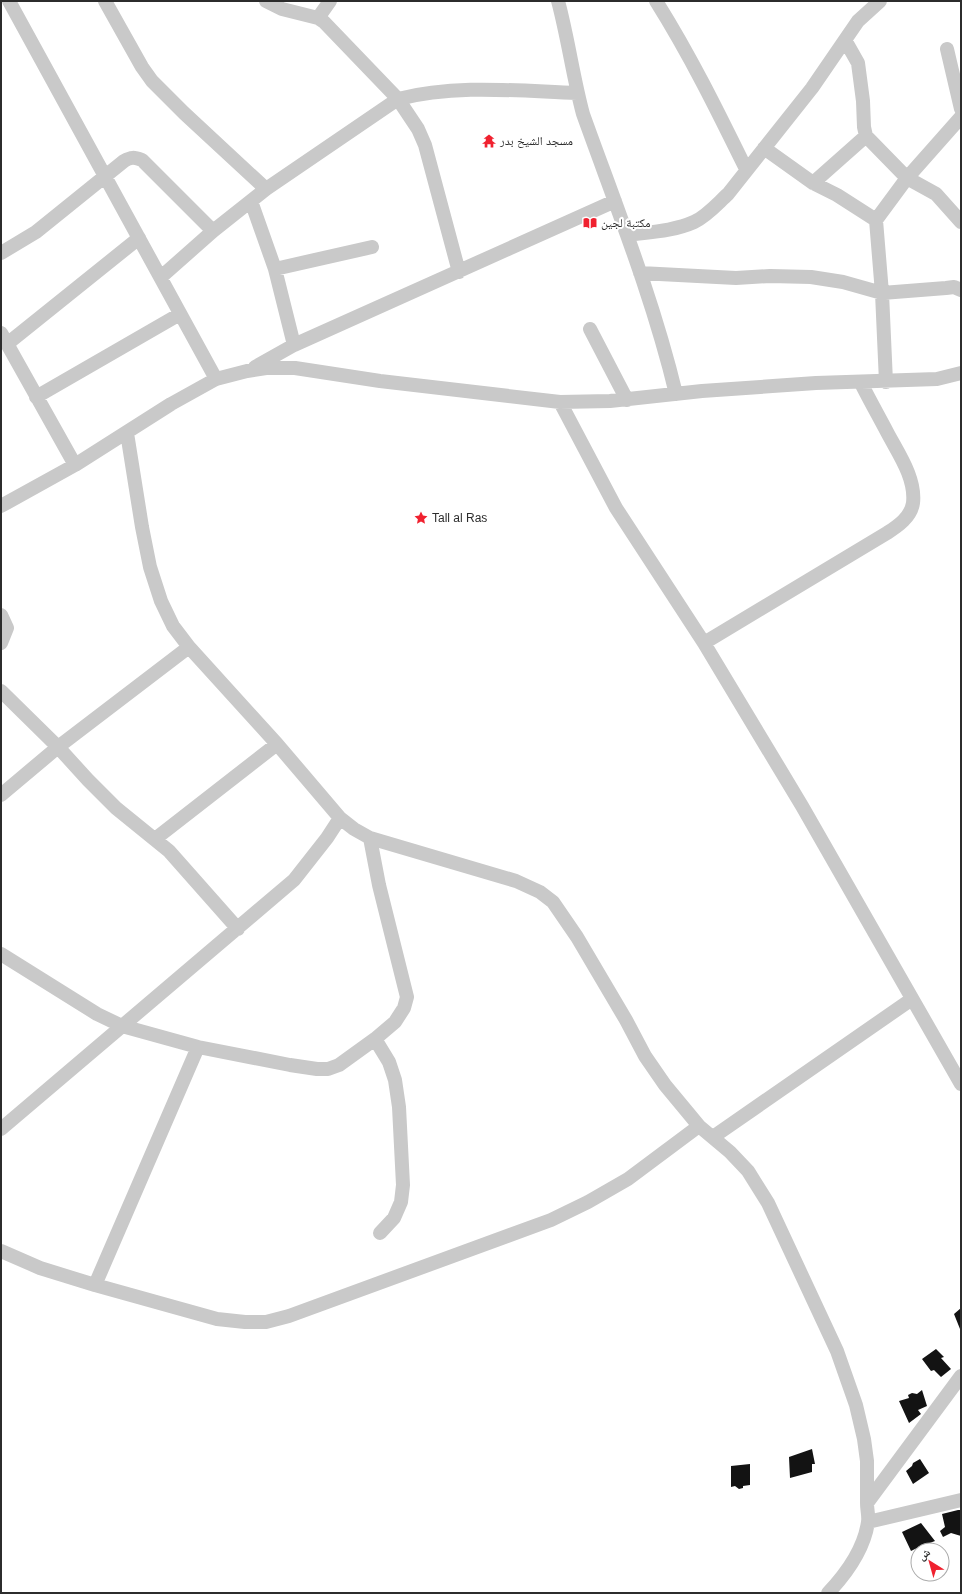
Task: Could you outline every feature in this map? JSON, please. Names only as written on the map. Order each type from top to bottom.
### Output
[{"type":"street","points":[[105,1],[142,67],[152,81],[184,114],[266,189]]},
{"type":"street","points":[[266,1],[282,9],[318,18],[331,28],[398,99],[415,123],[425,146],[459,272]]},
{"type":"street","points":[[318,18],[330,1]]},
{"type":"street","points":[[558,1],[567,36],[577,92],[640,273],[669,365],[676,394]]},
{"type":"street","points":[[656,1],[693,63],[746,169]]},
{"type":"street","points":[[627,235],[676,227],[696,221],[709,212],[728,194],[746,169],[812,88],[864,14],[880,1]]},
{"type":"street","points":[[7,2],[161,277],[216,379]]},
{"type":"street","points":[[845,40],[856,57],[858,63],[866,136],[907,178],[936,194],[961,222]]},
{"type":"street","points":[[946,49],[961,109]]},
{"type":"street","points":[[161,277],[213,231],[266,189],[398,99],[439,91],[496,90],[577,92]]},
{"type":"street","points":[[886,382],[882,293],[876,220],[907,178],[961,117]]},
{"type":"street","points":[[813,183],[866,136]]},
{"type":"street","points":[[764,148],[813,183],[876,220]]},
{"type":"street","points":[[1,253],[36,232],[124,161],[136,157],[142,160],[213,231]]},
{"type":"street","points":[[252,201],[274,269],[294,345]]},
{"type":"street","points":[[247,371],[294,345],[615,201]]},
{"type":"street","points":[[75,465],[4,338],[139,238]]},
{"type":"street","points":[[274,269],[372,247]]},
{"type":"street","points":[[640,273],[736,278],[770,276],[811,277],[844,282],[882,293],[946,288],[961,290]]},
{"type":"street","points":[[36,397],[180,314]]},
{"type":"street","points":[[590,329],[627,400]]},
{"type":"street","points":[[1,506],[75,465],[171,404],[216,379],[266,368],[296,368],[380,381],[560,402],[627,400],[676,394],[816,383],[861,383],[937,379],[961,373]]},
{"type":"street","points":[[704,643],[887,533],[900,524],[909,513],[913,494],[908,474],[861,383]]},
{"type":"street","points":[[560,402],[616,508],[704,643],[802,806],[961,1084]]},
{"type":"street","points":[[127,433],[150,567],[173,626],[189,647],[277,744],[340,818],[354,829],[370,838],[516,880],[540,892],[553,902],[577,937],[626,1020],[645,1056],[665,1085],[699,1126],[730,1152],[748,1171],[768,1203],[837,1351],[856,1405],[864,1439],[867,1461],[868,1522],[861,1548],[850,1568],[828,1593]]},
{"type":"street","points":[[1,615],[7,628],[1,643]]},
{"type":"street","points":[[1,795],[58,747],[189,647]]},
{"type":"street","points":[[1,691],[58,747],[116,808],[169,851],[238,929]]},
{"type":"street","points":[[155,839],[277,744]]},
{"type":"street","points":[[1,1129],[294,880],[327,838],[340,818]]},
{"type":"street","points":[[1,954],[97,1014],[122,1026],[198,1047],[290,1065],[317,1069],[328,1068],[344,1062],[395,1022],[404,1008],[408,997],[379,885],[370,838]]},
{"type":"street","points":[[713,1137],[912,999]]},
{"type":"street","points":[[375,1039],[389,1062],[395,1080],[399,1106],[403,1185],[401,1202],[394,1218],[380,1233]]},
{"type":"street","points":[[95,1286],[198,1047]]},
{"type":"street","points":[[1,1251],[40,1268],[95,1286],[217,1319],[245,1322],[266,1322],[289,1316],[551,1220],[588,1202],[628,1179],[699,1126]]},
{"type":"street","points":[[867,1504],[961,1376]]},
{"type":"street","points":[[868,1522],[961,1500]]},
{"type":"building","points":[[961,1308],[961,1328],[960,1329],[954,1314]]},
{"type":"building","points":[[936,1349],[944,1357],[941,1358],[951,1369],[941,1377],[934,1370],[931,1371],[922,1359]]},
{"type":"building","points":[[922,1390],[927,1406],[918,1410],[921,1414],[909,1423],[899,1401],[909,1398],[908,1395],[912,1393],[917,1394]]},
{"type":"building","points":[[812,1449],[815,1464],[812,1464],[812,1472],[790,1478],[789,1457]]},
{"type":"building","points":[[920,1459],[929,1473],[913,1484],[906,1471],[912,1466],[913,1463]]},
{"type":"building","points":[[750,1464],[750,1485],[743,1486],[743,1488],[739,1489],[735,1486],[731,1487],[731,1466]]},
{"type":"building","points":[[961,1510],[961,1536],[951,1533],[943,1537],[940,1531],[945,1527],[942,1514]]},
{"type":"building","points":[[921,1523],[935,1541],[910,1542],[910,1549],[902,1532]]},
{"type":"place","name":"مسجد الشيخ بدر","points":[[489,141]]},
{"type":"place","name":"مكتبة لجين","points":[[590,223]]},
{"type":"place","name":"Tall al Ras","points":[[421,518]]}]
